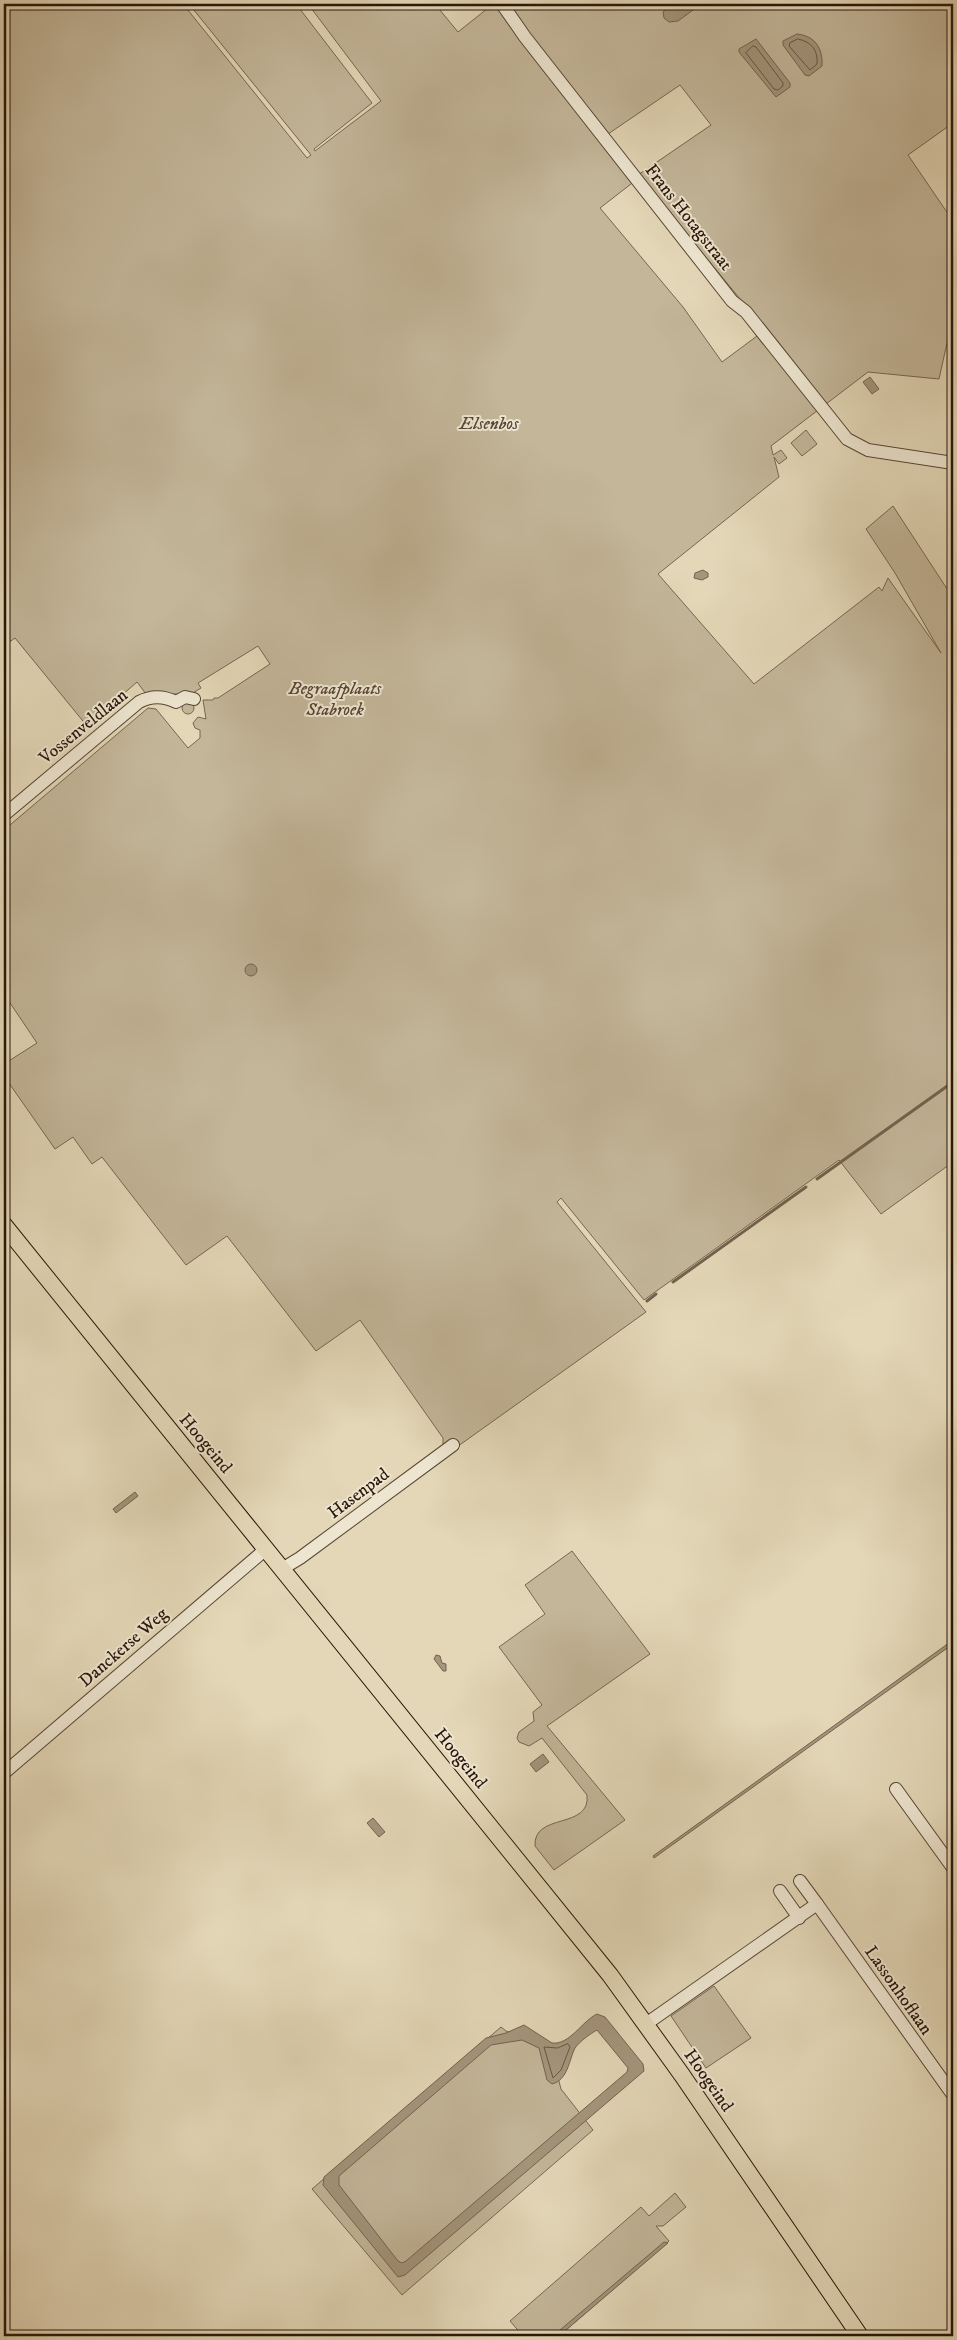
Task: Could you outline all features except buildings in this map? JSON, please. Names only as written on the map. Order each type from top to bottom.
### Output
[{"type":"main road","name":"Hoogeind","points":[[4,1225],[610,1975],[646,2024],[860,2336]]},
{"type":"street","name":"Frans Hotagstraat","points":[[502,4],[525,37],[732,301],[746,312],[846,439],[855,445],[893,455],[953,463]]},
{"type":"street","name":"Vossenveldlaan","points":[[4,815],[139,702],[154,697],[166,698],[176,702],[184,696],[194,699]]},
{"type":"street","name":"Hasenpad","points":[[282,1569],[300,1558],[453,1445]]},
{"type":"street","name":"Danckerse Weg","points":[[4,1773],[266,1549]]},
{"type":"street","points":[[896,1789],[953,1868]]},
{"type":"street","name":"Lassonhoflaan","points":[[800,1881],[953,2095]]},
{"type":"street","points":[[780,1891],[799,1918]]},
{"type":"street","points":[[646,2024],[817,1904]]},
{"type":"green space","points":[[4,4],[183,4],[307,158],[311,155],[189,4],[296,4],[372,103],[314,149],[315,151],[381,101],[308,4],[435,4],[458,32],[493,4],[497,4],[632,179],[711,125],[680,85],[608,134],[505,4],[953,4],[953,123],[908,155],[953,221],[953,338],[947,343],[939,379],[868,372],[771,446],[773,455],[781,450],[787,458],[779,464],[774,457],[779,477],[658,574],[754,684],[879,587],[882,591],[888,578],[941,653],[895,573],[866,529],[893,506],[953,598],[953,1162],[881,1214],[839,1160],[644,1300],[561,1198],[557,1202],[646,1312],[447,1454],[443,1448],[443,1438],[360,1320],[316,1351],[227,1236],[186,1265],[102,1157],[92,1164],[73,1137],[55,1149],[4,1076],[4,1064],[37,1043],[4,994],[4,830],[148,708],[156,709],[188,748],[200,738],[200,730],[195,728],[193,723],[198,717],[206,719],[203,700],[218,698],[270,664],[258,646],[198,683],[201,688],[193,693],[146,694],[137,682],[87,726],[15,638],[4,646]],"holes":[[[640,177],[768,333],[757,336],[722,362],[683,307],[600,208]]]},
{"type":"green space","points":[[806,430],[817,444],[802,456],[791,443]]},
{"type":"green space","points":[[188,702],[194,708],[188,714],[182,708]]},
{"type":"green space","points":[[572,1551],[650,1654],[547,1726],[625,1820],[554,1870],[535,1846],[537,1835],[552,1824],[572,1818],[580,1813],[586,1806],[587,1795],[542,1738],[529,1746],[519,1742],[517,1738],[519,1732],[534,1721],[533,1712],[542,1705],[499,1647],[545,1614],[525,1585]]},
{"type":"green space","points":[[714,1986],[751,2038],[706,2068],[671,2016]]},
{"type":"green space","points":[[501,2027],[506,2031],[532,2039],[556,2070],[561,2089],[593,2130],[402,2295],[312,2189]]},
{"type":"green space","points":[[675,2193],[686,2207],[663,2226],[656,2226],[669,2241],[559,2336],[523,2336],[510,2321],[641,2207],[649,2216]]},
{"type":"water","points":[[672,4],[694,4],[693,10],[678,21],[669,22],[664,18],[663,12]]},
{"type":"water","points":[[797,34],[813,40],[821,54],[822,66],[809,76],[805,75],[783,45],[783,41]]},
{"type":"water","points":[[756,39],[790,83],[790,87],[776,97],[739,52],[739,49]]},
{"type":"water","points":[[870,377],[879,389],[872,394],[863,382]]},
{"type":"water","points":[[703,570],[708,573],[708,577],[702,580],[694,578],[695,573]]},
{"type":"water","points":[[253,964],[256,965],[256,975],[249,976],[246,975],[245,968],[246,965]]},
{"type":"water","points":[[135,1492],[138,1496],[116,1513],[113,1509]]},
{"type":"water","points":[[953,1640],[953,1644],[654,1858],[653,1856]]},
{"type":"water","points":[[436,1655],[440,1656],[442,1663],[446,1664],[446,1671],[443,1671],[434,1659]]},
{"type":"water","points":[[543,1754],[549,1762],[536,1772],[530,1764]]},
{"type":"water","points":[[373,1818],[385,1832],[379,1837],[367,1823]]},
{"type":"water","points":[[597,2014],[605,2017],[643,2064],[644,2071],[405,2275],[398,2277],[323,2185],[324,2177],[486,2038],[506,2033],[524,2025],[552,2043],[558,2043],[570,2037],[591,2017]],"holes":[[[597,2030],[628,2068],[627,2072],[402,2263],[398,2261],[339,2185],[339,2176],[491,2045],[522,2040],[539,2048],[547,2080],[552,2084],[565,2074],[577,2045]]]},
{"type":"water","points":[[664,2242],[668,2243],[559,2336],[553,2336]]},
{"type":"waterway","points":[[817,1179],[953,1082]]},
{"type":"waterway","points":[[673,1282],[806,1187]]},
{"type":"waterway","points":[[647,1301],[656,1294]]},
{"type":"park label","name":"Elsenbos","points":[[489,423]]},
{"type":"park label","name":"Begraafplaats Stabroek","points":[[335,698]]}]
